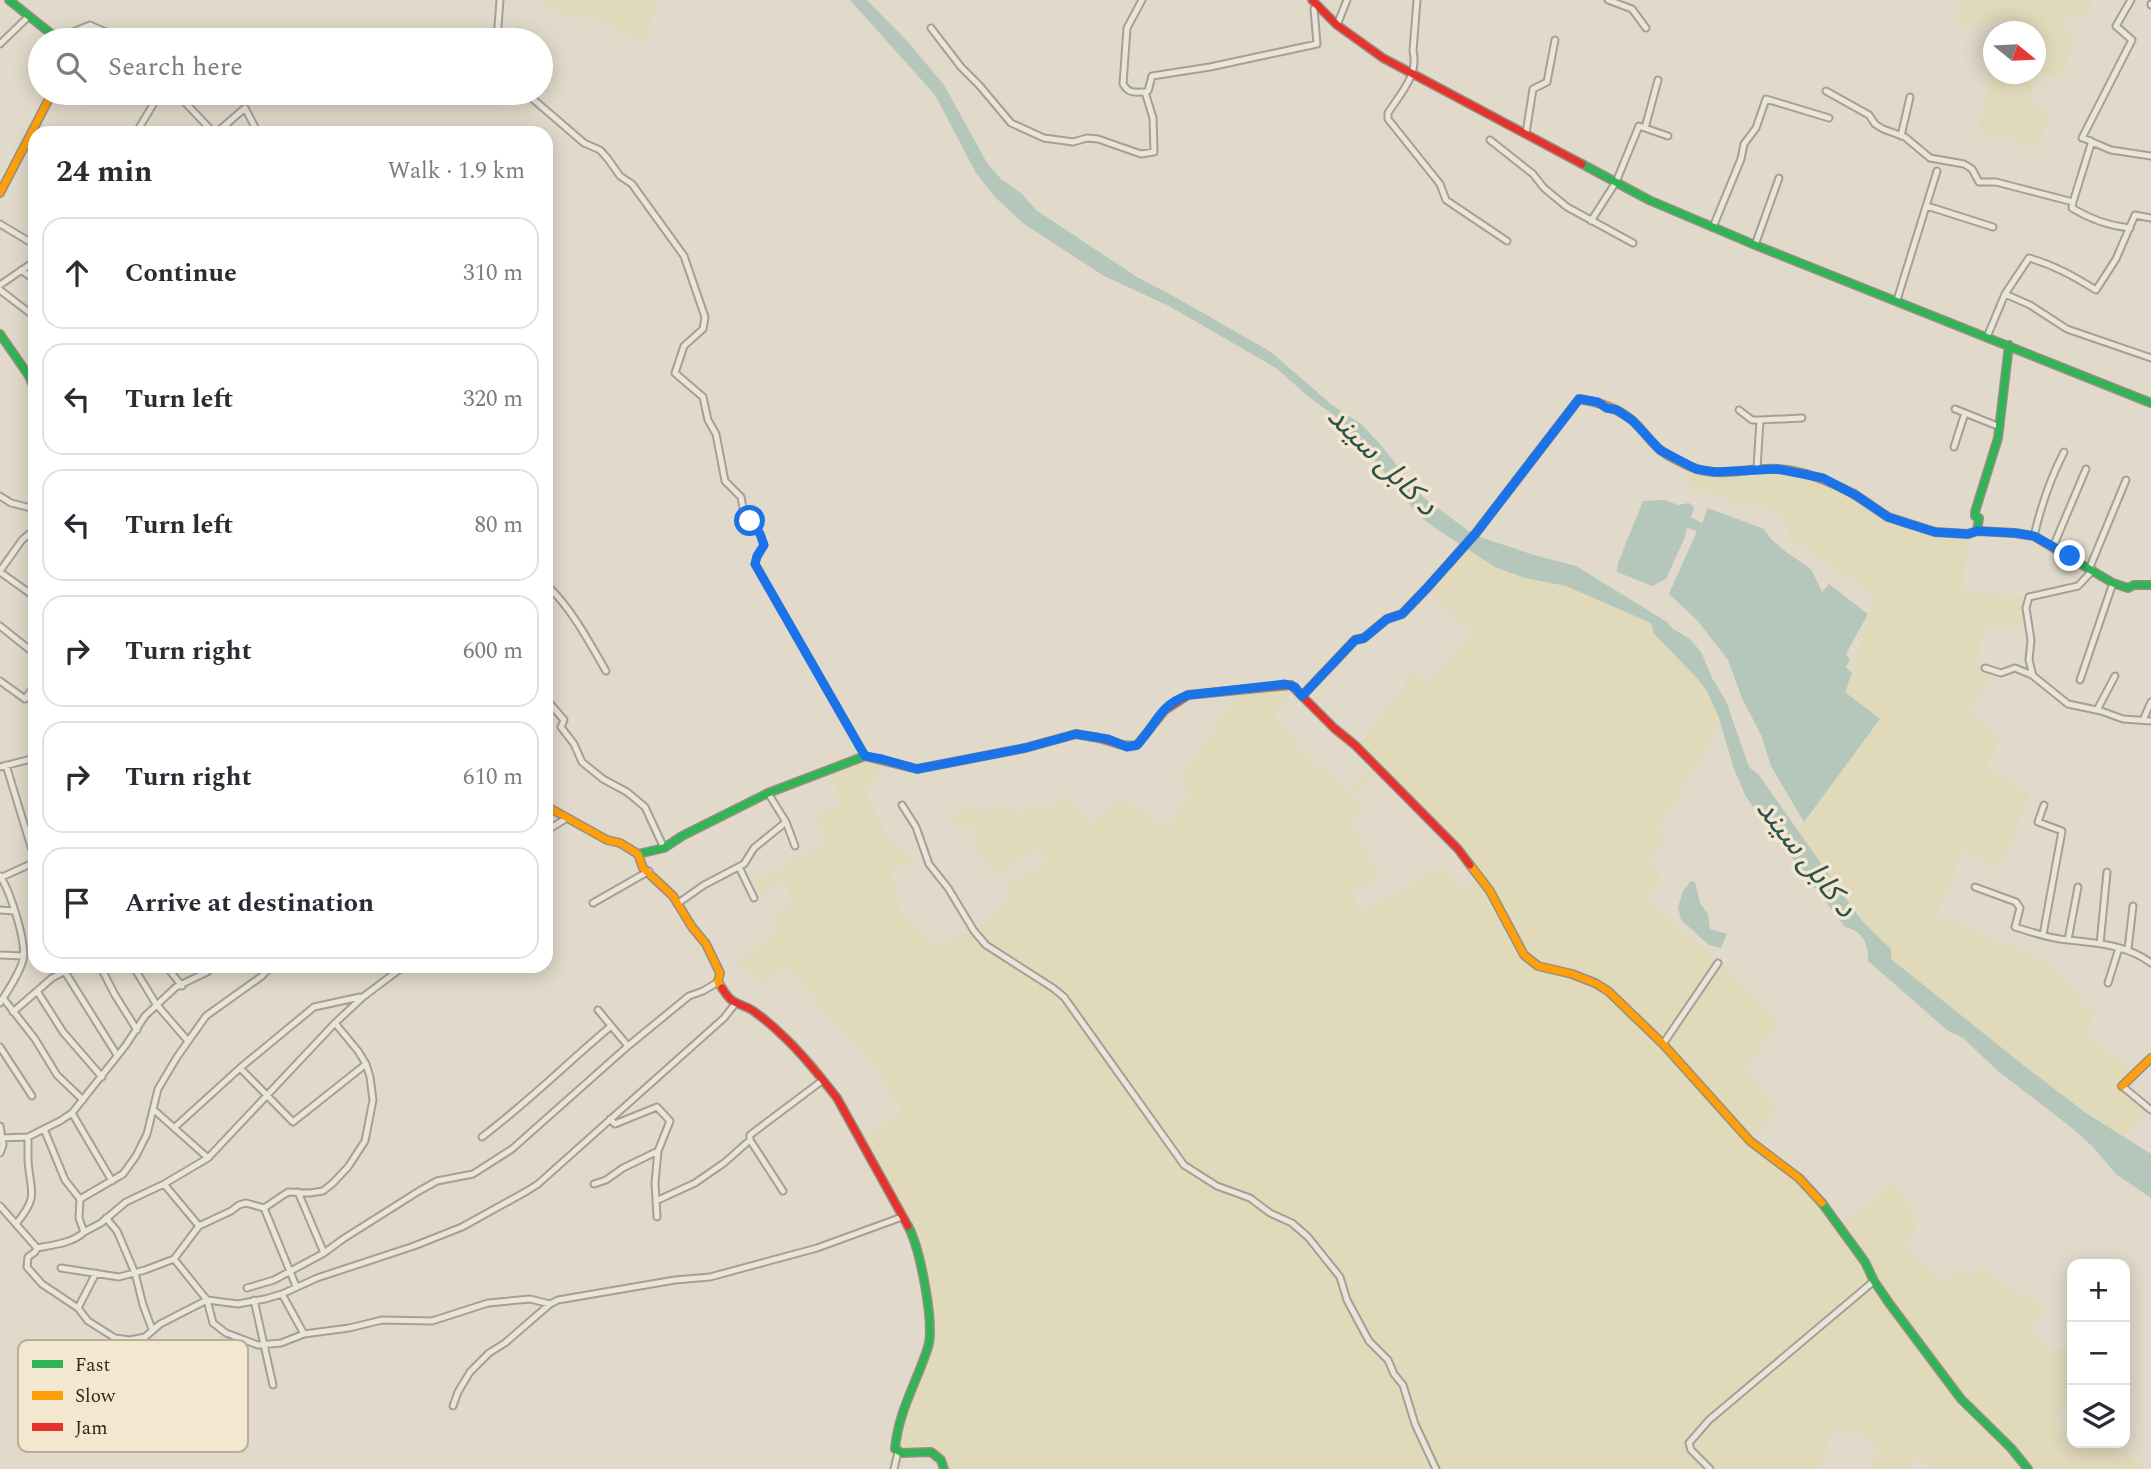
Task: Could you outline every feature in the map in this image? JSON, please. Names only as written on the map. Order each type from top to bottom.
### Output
[{"type":"street","points":[[9,0],[44,28]]},
{"type":"street","points":[[498,28],[500,0]]},
{"type":"street","points":[[1142,0],[1126,28],[1123,84],[1131,93],[1148,91],[1152,76],[1317,44],[1315,3]]},
{"type":"street","points":[[1337,25],[1348,0]]},
{"type":"street","points":[[1608,0],[1632,9],[1646,28]]},
{"type":"street","points":[[2131,0],[2116,26],[2132,40],[2082,138],[2110,150],[2151,156]]},
{"type":"street","points":[[1419,1],[1413,73],[1388,113],[1388,119],[1440,184],[1446,200],[1507,241]]},
{"type":"street","points":[[1315,3],[1337,25],[1383,58],[1649,200],[2151,403]]},
{"type":"street","points":[[0,44],[29,16]]},
{"type":"street","points":[[931,28],[1011,123],[1044,138],[1073,142],[1087,138],[1098,139],[1141,154],[1154,152],[1153,118],[1145,92]]},
{"type":"street","points":[[1526,133],[1533,89],[1547,82],[1555,40]]},
{"type":"street","points":[[1645,128],[1658,80]]},
{"type":"street","points":[[1826,91],[1869,115],[1875,124],[1883,129],[1913,143],[1930,158],[1964,164],[1972,169],[1979,182],[1996,182],[2073,202]]},
{"type":"street","points":[[1901,136],[1910,97]]},
{"type":"street","points":[[1713,227],[1741,159],[1744,144],[1756,128],[1766,99],[1829,118]]},
{"type":"street","points":[[35,126],[46,105]]},
{"type":"street","points":[[140,126],[153,105]]},
{"type":"street","points":[[188,105],[208,126]]},
{"type":"street","points":[[539,105],[584,143],[596,147],[620,176],[632,184],[684,256],[704,310],[705,323],[703,329],[684,346],[675,373],[703,397],[708,420],[716,435],[725,481],[741,497],[743,509],[764,545],[755,564],[865,756]]},
{"type":"street","points":[[223,126],[245,108],[254,126]]},
{"type":"street","points":[[1591,221],[1616,182],[1637,128],[1639,126],[1668,136]]},
{"type":"street","points":[[0,193],[28,139]]},
{"type":"street","points":[[1490,140],[1533,174],[1567,207],[1633,243]]},
{"type":"street","points":[[2092,142],[2072,208],[2087,217],[2117,227],[2130,228]]},
{"type":"street","points":[[1897,300],[1937,171]]},
{"type":"street","points":[[1755,245],[1779,178]]},
{"type":"street","points":[[1927,206],[1993,227]]},
{"type":"street","points":[[1987,337],[2005,294],[2029,258],[2063,271],[2096,290],[2116,260],[2135,215],[2151,218]]},
{"type":"street","points":[[0,225],[28,242]]},
{"type":"street","points":[[28,266],[0,288],[28,311]]},
{"type":"street","points":[[21,270],[28,275]]},
{"type":"street","points":[[2005,294],[2030,305],[2067,329],[2151,358]]},
{"type":"street","points":[[0,334],[28,375]]},
{"type":"street","points":[[1977,531],[1979,518],[1975,516],[1975,512],[2000,427],[2009,345]]},
{"type":"street","points":[[1302,696],[1355,640],[1364,638],[1387,619],[1402,614],[1477,531],[1576,402],[1598,402],[1606,408],[1617,410],[1633,421],[1660,450],[1696,469],[1715,472],[1777,469],[1823,478],[1888,517],[1935,532],[1968,534],[1977,531],[2034,536],[2113,583],[2128,588],[2134,585],[2151,585]]},
{"type":"street","points":[[1955,409],[2000,427]]},
{"type":"street","points":[[1739,411],[1752,420],[1802,418]]},
{"type":"street","points":[[1954,447],[1965,413]]},
{"type":"street","points":[[1757,468],[1760,420]]},
{"type":"street","points":[[2034,536],[2045,493],[2064,452]]},
{"type":"street","points":[[2053,547],[2086,469]]},
{"type":"street","points":[[2034,676],[2029,660],[2031,640],[2026,608],[2029,597],[2078,586],[2091,568],[2126,480]]},
{"type":"street","points":[[0,496],[11,503],[28,507]]},
{"type":"street","points":[[28,535],[0,572],[28,592]]},
{"type":"street","points":[[2080,680],[2113,583]]},
{"type":"street","points":[[553,590],[576,618],[606,671]]},
{"type":"street","points":[[0,626],[28,648]]},
{"type":"street","points":[[1985,668],[2001,673],[2015,668],[2034,676],[2068,704],[2123,719],[2151,721]]},
{"type":"street","points":[[2097,710],[2115,676]]},
{"type":"street","points":[[0,681],[25,699],[28,695]]},
{"type":"street","points":[[553,810],[639,854],[664,848],[682,836],[768,793],[865,756],[917,769],[1025,748],[1076,734],[1108,739],[1127,747],[1137,745],[1161,711],[1179,698],[1285,684],[1295,687],[1458,849],[1490,891],[1524,955],[1531,962],[1585,979],[1608,991],[1663,1044],[1750,1141],[1799,1178],[1825,1206],[1865,1262],[1874,1281],[1961,1399],[2011,1448],[2028,1469]]},
{"type":"street","points":[[2143,720],[2151,702]]},
{"type":"street","points":[[553,707],[564,720],[561,727],[574,744],[582,762],[645,807],[664,848]]},
{"type":"street","points":[[28,760],[3,766],[28,840]]},
{"type":"street","points":[[768,793],[786,822],[795,846]]},
{"type":"street","points":[[902,805],[916,827],[929,864],[948,888],[974,931],[986,945],[1064,998],[1184,1165],[1217,1186],[1250,1198],[1270,1213],[1292,1223],[1308,1237],[1340,1277],[1347,1300],[1369,1341],[1388,1360],[1403,1385],[1415,1424],[1436,1469]]},
{"type":"street","points":[[2043,935],[2062,831],[2038,822],[2044,805]]},
{"type":"street","points":[[553,827],[567,818]]},
{"type":"street","points":[[677,904],[704,885],[744,864],[754,848],[786,822]]},
{"type":"street","points":[[639,854],[643,868],[673,896],[706,944],[720,973],[718,982],[728,998],[735,1004],[748,1008],[785,1036],[837,1098],[912,1234],[921,1261],[929,1344],[904,1406],[896,1435],[895,1449],[898,1452],[894,1469]]},
{"type":"street","points":[[28,864],[1,876],[14,911],[24,956],[1,1001],[35,1039],[57,1075],[83,1100]]},
{"type":"street","points":[[739,867],[754,898]]},
{"type":"street","points":[[593,903],[649,871]]},
{"type":"street","points":[[2100,944],[2107,872]]},
{"type":"street","points":[[1975,887],[2016,902],[2020,908],[2015,927],[2068,940],[2128,949],[2151,963]]},
{"type":"street","points":[[2068,940],[2077,887]]},
{"type":"street","points":[[2128,949],[2133,906]]},
{"type":"street","points":[[0,910],[14,911]]},
{"type":"street","points":[[2108,983],[2119,948]]},
{"type":"street","points":[[0,955],[24,956]]},
{"type":"street","points":[[1663,1044],[1718,962]]},
{"type":"street","points":[[13,1012],[52,978],[63,973]]},
{"type":"street","points":[[66,973],[117,1055]]},
{"type":"street","points":[[104,973],[137,1030]]},
{"type":"street","points":[[137,973],[156,1004],[188,1041]]},
{"type":"street","points":[[172,973],[182,986]]},
{"type":"street","points":[[1,1138],[28,1137],[72,1113],[102,1077],[145,1016],[176,987],[182,986],[200,973]]},
{"type":"street","points":[[80,1199],[123,1174],[136,1156],[147,1134],[158,1089],[206,1016],[265,973]]},
{"type":"street","points":[[395,973],[335,1023],[208,1158],[164,1184],[126,1202],[81,1236],[60,1244],[37,1248],[28,1257],[27,1267],[42,1284],[78,1308],[88,1321],[115,1338],[130,1340],[145,1337],[152,1329],[206,1300],[238,1304],[282,1294],[296,1286],[414,1246],[475,1221],[538,1184],[724,1018],[735,1004]]},
{"type":"street","points":[[247,1288],[274,1280],[324,1253],[343,1238],[437,1181],[473,1174],[512,1149],[628,1045],[689,996],[718,982]]},
{"type":"street","points":[[37,991],[63,1032],[102,1077]]},
{"type":"street","points":[[174,1128],[240,1068],[314,1007],[363,997]]},
{"type":"street","points":[[598,1010],[628,1045]]},
{"type":"street","points":[[61,1268],[119,1277],[135,1273],[174,1259],[199,1226],[239,1205],[246,1203],[264,1208],[288,1192],[323,1191],[333,1184],[365,1141],[373,1100],[366,1064],[335,1023]]},
{"type":"street","points":[[482,1137],[610,1027]]},
{"type":"street","points":[[0,1047],[32,1096]]},
{"type":"street","points":[[2151,1058],[2122,1086],[2151,1110]]},
{"type":"street","points":[[240,1068],[293,1122],[366,1064]]},
{"type":"street","points":[[656,1201],[695,1183],[724,1163],[750,1140],[750,1135],[823,1080]]},
{"type":"street","points":[[610,1119],[615,1124],[657,1107],[670,1121],[658,1151],[655,1183],[657,1217]]},
{"type":"street","points":[[153,1109],[208,1158]]},
{"type":"street","points":[[72,1113],[112,1181]]},
{"type":"street","points":[[0,1126],[4,1146],[0,1153]]},
{"type":"street","points":[[44,1129],[65,1180],[80,1199],[79,1218],[84,1232]]},
{"type":"street","points":[[16,1224],[28,1210],[32,1197],[28,1137]]},
{"type":"street","points":[[750,1140],[783,1191]]},
{"type":"street","points":[[594,1184],[658,1151]]},
{"type":"street","points":[[164,1184],[199,1226]]},
{"type":"street","points":[[298,1192],[324,1253]]},
{"type":"street","points":[[0,1206],[37,1248]]},
{"type":"street","points":[[264,1208],[296,1286]]},
{"type":"street","points":[[453,1406],[470,1372],[489,1353],[558,1300],[675,1280],[710,1277],[817,1248],[902,1217]]},
{"type":"street","points":[[106,1218],[117,1231],[135,1273],[152,1329]]},
{"type":"street","points":[[174,1259],[206,1300],[213,1324],[226,1334],[243,1340]]},
{"type":"street","points":[[78,1308],[96,1273]]},
{"type":"street","points":[[1710,1469],[1691,1450],[1689,1443],[1709,1420],[1874,1281]]},
{"type":"street","points":[[282,1294],[304,1334]]},
{"type":"street","points":[[248,1342],[265,1346],[304,1334],[382,1320],[432,1321],[488,1303],[530,1299],[550,1304]]},
{"type":"street","points":[[254,1300],[273,1385]]},
{"type":"street","points":[[898,1452],[931,1452],[941,1460],[944,1469]]},
{"type":"shaded area","points":[[547,0],[657,0],[645,41],[616,33],[618,25],[545,9]]},
{"type":"shaded area","points":[[1964,0],[2093,0],[2088,17],[2068,14],[2063,32],[2077,37],[2061,77],[2046,74],[2046,21],[2001,19],[1983,21],[1983,27],[1956,24]]},
{"type":"shaded area","points":[[1989,84],[2035,84],[2029,104],[2049,111],[2039,148],[1978,130]]},
{"type":"shaded area","points":[[1681,462],[1696,469],[1757,468],[1823,478],[1889,517],[1935,532],[1968,534],[1962,591],[2027,599],[2025,627],[1983,627],[1977,664],[1991,675],[1969,713],[2001,738],[1986,768],[2030,795],[2000,867],[1963,850],[1937,915],[2041,960],[2078,994],[2076,1001],[2094,1009],[2087,1037],[2133,1069],[2119,1086],[2148,1110],[2123,1136],[2095,1119],[2023,1065],[1890,959],[1891,949],[1862,921],[1798,830],[1880,720],[1845,692],[1876,595],[1789,537],[1786,520],[1772,511],[1758,505],[1737,504],[1725,497],[1693,488]]},
{"type":"shaded area","points":[[1465,546],[1503,571],[1540,582],[1566,586],[1651,623],[1654,635],[1697,678],[1707,691],[1719,718],[1705,751],[1657,830],[1665,837],[1649,863],[1662,875],[1646,900],[1720,962],[1778,1022],[1745,1069],[1777,1110],[1750,1140],[1799,1178],[1839,1226],[1862,1210],[1893,1182],[1908,1203],[1917,1226],[1905,1247],[1944,1284],[1960,1266],[1973,1277],[1983,1266],[2004,1286],[2046,1309],[2028,1330],[2049,1349],[2067,1348],[2067,1400],[2055,1425],[2067,1433],[2067,1448],[2126,1448],[2128,1453],[2142,1462],[2144,1469],[1935,1469],[1915,1457],[1909,1469],[1871,1469],[1879,1449],[1860,1432],[1855,1434],[1834,1427],[1819,1469],[944,1469],[936,1455],[898,1452],[896,1435],[929,1344],[925,1299],[912,1234],[861,1143],[902,1110],[874,1064],[786,967],[764,982],[737,965],[778,929],[770,914],[794,905],[783,881],[760,895],[754,881],[828,843],[816,816],[841,806],[830,769],[865,756],[882,759],[877,778],[864,788],[891,843],[918,861],[890,869],[901,911],[936,947],[980,927],[1013,897],[1006,886],[1047,862],[1036,847],[997,877],[974,844],[976,835],[972,826],[949,821],[966,806],[981,812],[1009,807],[1019,813],[1044,808],[1070,798],[1089,826],[1103,816],[1118,798],[1168,828],[1191,792],[1179,783],[1236,697],[1237,690],[1295,687],[1274,717],[1305,754],[1348,792],[1374,764],[1355,745],[1364,739],[1396,697],[1399,699],[1404,695],[1401,690],[1407,679],[1414,673],[1429,683],[1473,633],[1427,588]],"holes":[[[1381,771],[1479,877],[1464,891],[1441,867],[1361,910],[1352,893],[1380,875],[1351,822],[1365,806],[1354,795]]]},
{"type":"water","name":"د کابل سيند","points":[[850,0],[867,0],[908,42],[944,85],[987,163],[1036,210],[1137,277],[1271,352],[1332,405],[1361,424],[1423,497],[1474,535],[1576,566],[1690,639],[1701,652],[1726,701],[1751,769],[1758,774],[1862,921],[1891,949],[1891,959],[2086,1113],[2151,1154],[2151,1198],[2116,1174],[2072,1128],[1998,1071],[1963,1038],[1947,1030],[1868,961],[1864,939],[1845,927],[1746,797],[1707,691],[1654,634],[1651,623],[1566,586],[1525,578],[1495,567],[1417,514],[1339,419],[1276,368],[1169,306],[1104,276],[1024,224],[996,198],[976,173],[935,95]]},
{"type":"water","points":[[1665,500],[1678,505],[1689,503],[1694,507],[1691,517],[1702,523],[1708,508],[1764,529],[1786,552],[1811,569],[1822,592],[1829,584],[1868,614],[1846,654],[1850,660],[1846,667],[1852,673],[1845,692],[1880,719],[1804,822],[1771,766],[1761,735],[1742,698],[1728,660],[1697,620],[1669,594],[1697,531],[1687,528],[1666,579],[1652,586],[1617,572],[1618,563],[1643,501]]},
{"type":"water","points":[[1691,881],[1695,882],[1700,903],[1708,914],[1710,929],[1727,934],[1721,948],[1709,945],[1681,920],[1678,907],[1683,891]]},
{"type":"traffic: fast","points":[[9,0],[44,28]]},
{"type":"traffic: fast","points":[[1582,164],[1649,200],[1755,245],[2151,403]]},
{"type":"traffic: fast","points":[[0,334],[28,375]]},
{"type":"traffic: fast","points":[[1977,531],[1979,518],[1975,516],[1975,512],[1998,438],[2009,345]]},
{"type":"traffic: fast","points":[[2057,550],[2113,583],[2128,588],[2134,585],[2151,585]]},
{"type":"traffic: fast","points":[[638,854],[664,848],[682,836],[768,793],[865,756],[917,769],[1025,748],[1076,734],[1093,737]]},
{"type":"traffic: fast","points":[[1822,1203],[1865,1262],[1889,1303],[1961,1399],[2011,1448],[2028,1469]]},
{"type":"traffic: fast","points":[[908,1226],[925,1286],[930,1336],[924,1360],[900,1422],[895,1449],[902,1453],[931,1452],[941,1460],[944,1469]]},
{"type":"traffic: slow","points":[[35,126],[46,105]]},
{"type":"traffic: slow","points":[[0,193],[28,139]]},
{"type":"traffic: slow","points":[[1569,412],[1579,399],[1614,409],[1633,421],[1663,452],[1697,469],[1717,472],[1788,470],[1817,477],[1854,494]]},
{"type":"traffic: slow","points":[[553,810],[638,854],[643,868],[673,896],[706,944],[720,973],[718,982],[722,988]]},
{"type":"traffic: slow","points":[[1470,865],[1490,891],[1524,955],[1538,966],[1572,974],[1608,991],[1663,1044],[1750,1141],[1799,1178],[1822,1203]]},
{"type":"traffic: slow","points":[[2122,1086],[2151,1058]]},
{"type":"traffic: jam","points":[[1312,0],[1337,25],[1383,58],[1582,164]]},
{"type":"traffic: jam","points":[[1302,696],[1355,640],[1364,638],[1387,619],[1402,614],[1427,588],[1476,533],[1569,412]]},
{"type":"traffic: jam","points":[[1854,494],[1888,517],[1935,532],[2015,533],[2034,536],[2057,550]]},
{"type":"traffic: jam","points":[[1093,737],[1137,745],[1165,710],[1188,695],[1291,685],[1355,745],[1458,849],[1470,865]]},
{"type":"traffic: jam","points":[[722,988],[732,1000],[752,1010],[779,1032],[831,1090],[908,1226]]},
{"type":"route","points":[[750,521],[764,545],[755,564],[865,756],[917,769],[1025,748],[1076,734],[1108,739],[1127,747],[1137,745],[1161,711],[1188,695],[1285,684],[1295,687],[1302,696],[1355,640],[1364,638],[1387,619],[1402,614],[1427,588],[1476,533],[1579,399],[1598,402],[1606,408],[1617,410],[1633,421],[1660,450],[1705,472],[1777,469],[1823,478],[1888,517],[1909,524],[1935,532],[1968,534],[1977,531],[2034,536],[2070,556]]}]
